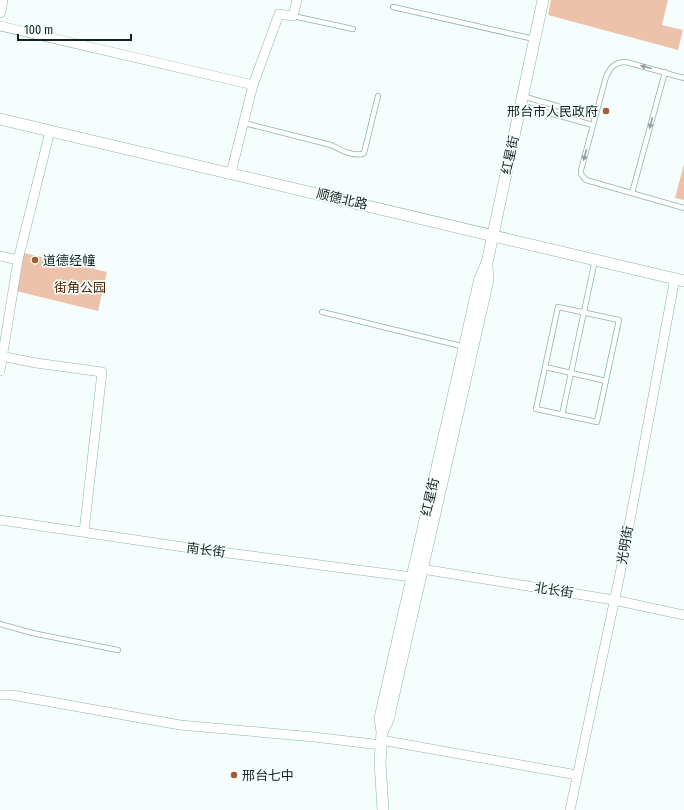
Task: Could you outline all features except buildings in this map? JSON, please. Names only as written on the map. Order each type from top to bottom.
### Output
[{"type":"street","points":[[0,12],[2,0]]},
{"type":"street","points":[[231,173],[253,85],[279,14],[293,16],[297,0]]},
{"type":"street","name":"红星街","points":[[383,810],[380,762],[380,718],[480,278],[487,263],[543,0]]},
{"type":"street","points":[[0,26],[253,85]]},
{"type":"street","name":"顺德北路","points":[[0,119],[679,280]]},
{"type":"street","points":[[0,371],[1,357],[18,260],[50,131]]},
{"type":"street","points":[[0,256],[18,260]]},
{"type":"street","name":"红星街","points":[[381,739],[388,720],[488,280],[487,263]]},
{"type":"street","name":"光明街","points":[[570,810],[679,280]]},
{"type":"street","points":[[1,357],[102,372],[84,532]]},
{"type":"street","name":"南长街","points":[[0,520],[190,548],[412,577]]},
{"type":"street","name":"北长街","points":[[422,569],[614,600],[684,616]]},
{"type":"street","points":[[0,695],[12,695],[180,724],[314,737],[381,739],[578,776]]},
{"type":"lane","points":[[393,7],[534,39]]},
{"type":"lane","points":[[293,16],[353,28]]},
{"type":"lane","points":[[684,78],[626,62],[617,63],[611,67],[606,77],[581,170],[584,178],[591,182],[684,208]]},
{"type":"lane","points":[[632,193],[665,72]]},
{"type":"lane","points":[[244,123],[331,145],[338,150],[358,155],[364,153],[378,96]]},
{"type":"lane","points":[[521,101],[595,116]]},
{"type":"lane","points":[[521,101],[593,125]]},
{"type":"lane","points":[[562,415],[595,260]]},
{"type":"lane","points":[[558,307],[620,320],[597,422],[536,409],[545,367],[558,307]]},
{"type":"lane","points":[[322,312],[465,347]]},
{"type":"lane","points":[[545,367],[606,381]]},
{"type":"lane","points":[[0,624],[32,633],[118,650]]},
{"type":"green space","points":[[551,0],[668,0],[662,25],[683,30],[678,50],[548,15]]},
{"type":"green space","points":[[684,164],[684,200],[675,198]]},
{"type":"green space","name":"街角公园","points":[[24,253],[107,272],[98,311],[16,291]]},
{"type":"place","name":"邢台市人民政府","points":[[606,111]]},
{"type":"place","name":"道德经幢","points":[[35,260]]},
{"type":"place","name":"邢台七中","points":[[234,775]]}]
